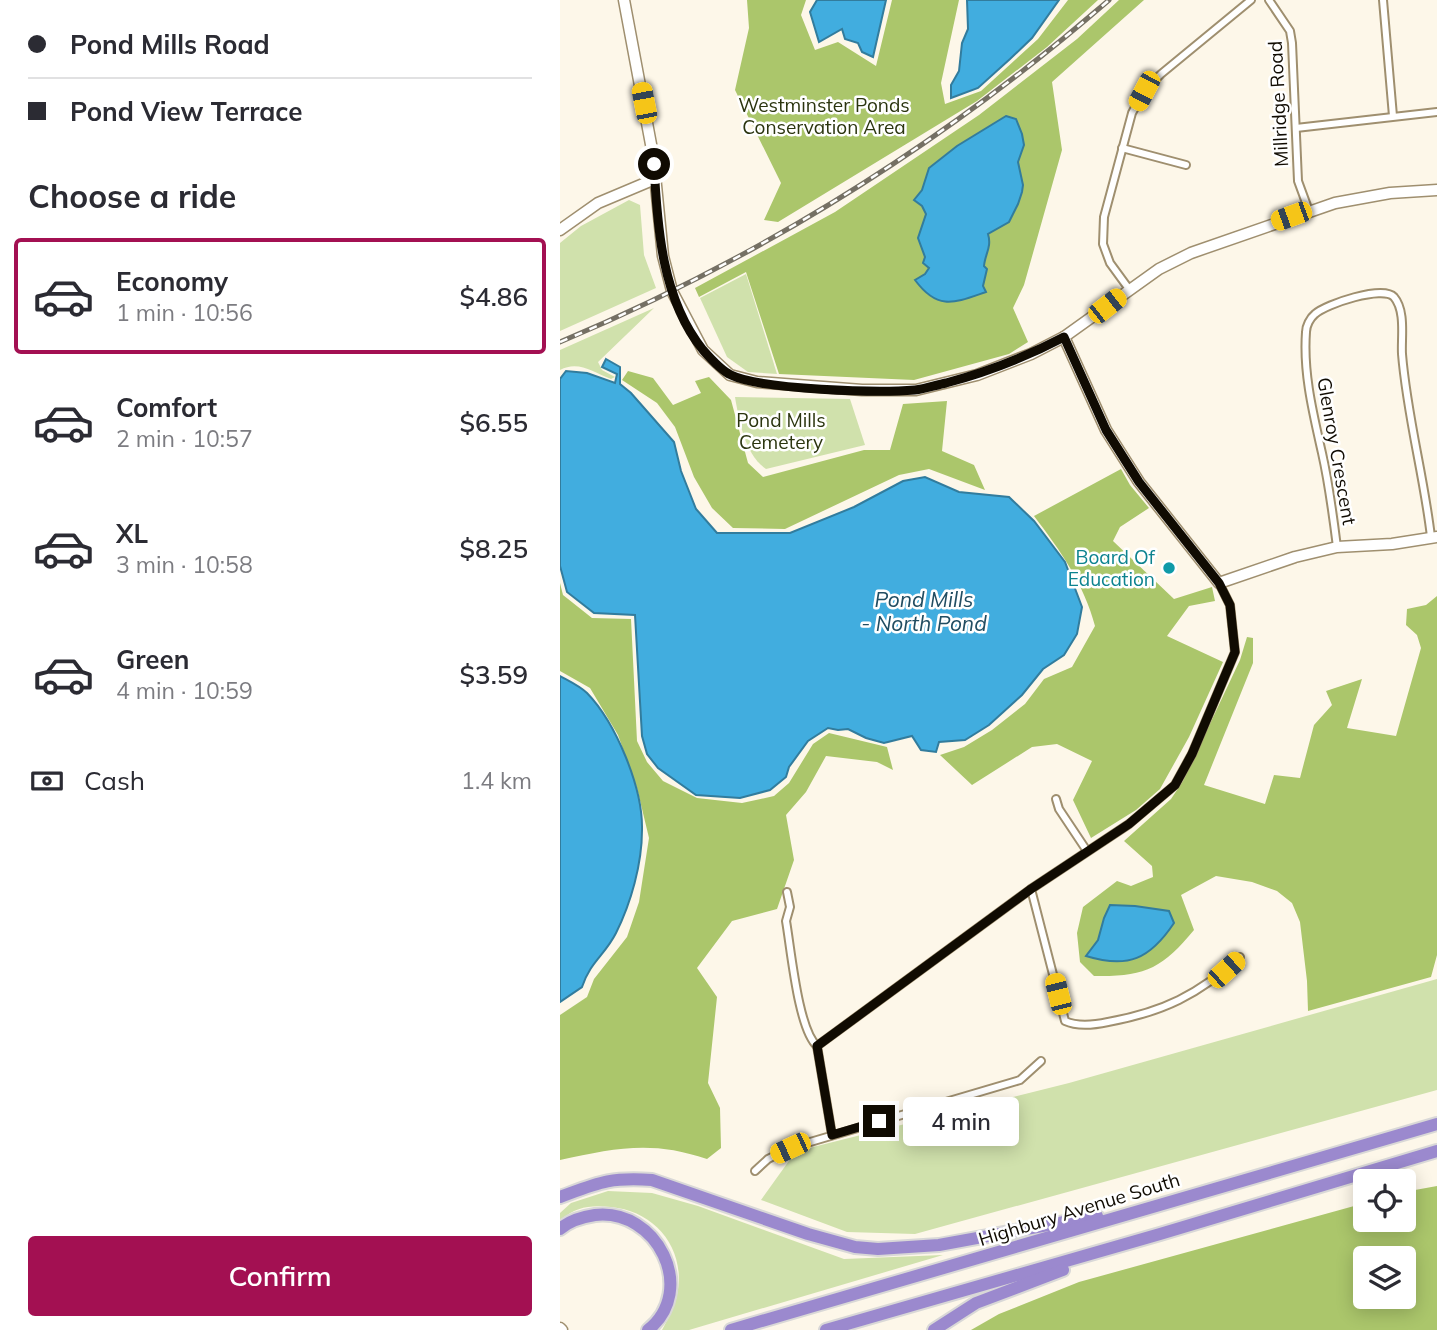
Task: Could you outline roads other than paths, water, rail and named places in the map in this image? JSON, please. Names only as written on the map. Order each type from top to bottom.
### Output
[{"type":"highway","name":"Highbury Avenue South","points":[[731,1330],[1437,1124]]},
{"type":"highway","points":[[826,1330],[1437,1151]]},
{"type":"highway","points":[[560,1197],[599,1182],[626,1178],[652,1180],[808,1234],[855,1247],[878,1249],[939,1245],[1153,1206]]},
{"type":"highway","points":[[560,1203],[573,1192]]},
{"type":"highway","points":[[560,1229],[574,1220],[604,1214],[621,1216],[649,1233],[660,1248],[668,1268],[671,1290],[654,1326],[648,1330]]},
{"type":"highway","points":[[934,1330],[976,1303],[1001,1292],[1160,1234]]},
{"type":"main road","points":[[624,0],[653,155],[663,256],[672,291],[703,350],[730,375],[757,382],[803,387],[916,390],[977,375],[1031,354],[1064,337],[1159,269],[1191,253],[1309,211],[1363,197],[1437,190]]},
{"type":"main road","points":[[560,230],[598,203],[654,179]]},
{"type":"main road","points":[[1064,337],[1106,430],[1139,482],[1219,583],[1294,557],[1337,547],[1392,544],[1434,537]]},
{"type":"street","points":[[1129,289],[1110,263],[1103,244],[1104,217],[1132,113],[1144,91],[1161,74],[1251,0]]},
{"type":"street","name":"Millridge Road","points":[[1269,0],[1290,31],[1298,181],[1309,211]]},
{"type":"street","points":[[1384,0],[1393,116]]},
{"type":"street","points":[[1296,128],[1437,111]]},
{"type":"street","points":[[1122,148],[1186,165]]},
{"type":"street","name":"Glenroy Crescent","points":[[1337,547],[1331,499],[1310,403],[1306,329],[1313,315],[1324,307],[1371,293],[1384,292],[1394,298],[1401,314],[1405,386],[1434,537]]},
{"type":"street","points":[[817,1046],[1031,889],[1129,824],[1175,785],[1192,754],[1235,652],[1230,605],[1219,583]]},
{"type":"street","points":[[1056,799],[1059,809],[1087,851]]},
{"type":"street","points":[[1031,889],[1065,1021],[1073,1025],[1139,1017],[1169,1006],[1226,970],[1240,957]]},
{"type":"street","points":[[787,892],[790,907],[786,922],[804,1024],[812,1042],[817,1046],[832,1135]]},
{"type":"street","points":[[755,1171],[768,1159],[790,1148],[1020,1080],[1041,1061]]},
{"type":"water","points":[[817,0],[886,0],[873,57],[862,52],[858,43],[845,39],[842,29],[819,42],[810,12]]},
{"type":"water","points":[[967,0],[1059,0],[1032,38],[1010,59],[978,88],[951,98],[951,85],[959,71],[962,43],[968,29]]},
{"type":"water","points":[[1006,116],[1016,119],[1022,134],[1024,145],[1018,162],[1023,185],[1009,222],[988,234],[989,247],[984,266],[987,269],[983,286],[986,292],[956,301],[939,300],[923,290],[915,280],[929,268],[923,263],[925,257],[918,238],[926,214],[922,206],[914,200],[922,190],[929,168],[957,146]]},
{"type":"water","name":"Pond Mills - North Pond","points":[[606,359],[620,367],[620,384],[674,442],[681,471],[696,509],[717,533],[790,533],[854,507],[903,481],[925,477],[959,492],[1009,497],[1034,521],[1065,562],[1082,607],[1077,634],[1064,655],[1043,669],[1022,695],[989,725],[965,740],[939,742],[936,752],[921,750],[912,736],[884,743],[848,729],[828,728],[808,741],[789,767],[786,777],[770,790],[740,798],[696,795],[658,768],[647,754],[642,736],[635,615],[594,613],[567,592],[560,566],[560,379],[566,371],[587,373],[615,383],[617,374],[602,367]]},
{"type":"water","points":[[560,676],[587,693],[608,721],[633,776],[642,830],[635,883],[616,933],[589,971],[582,987],[560,1002]]},
{"type":"water","points":[[1110,905],[1169,911],[1174,923],[1156,945],[1137,958],[1114,961],[1086,956],[1098,940]]},
{"type":"railway","points":[[560,342],[707,273],[848,193],[982,102],[1109,0]]},
{"type":"place","name":"Board Of Education","points":[[1169,568]]},
{"type":"park label","name":"Westminster Ponds Conservation Area","points":[[824,116]]},
{"type":"park label","name":"Pond Mills Cemetery","points":[[781,431]]}]
